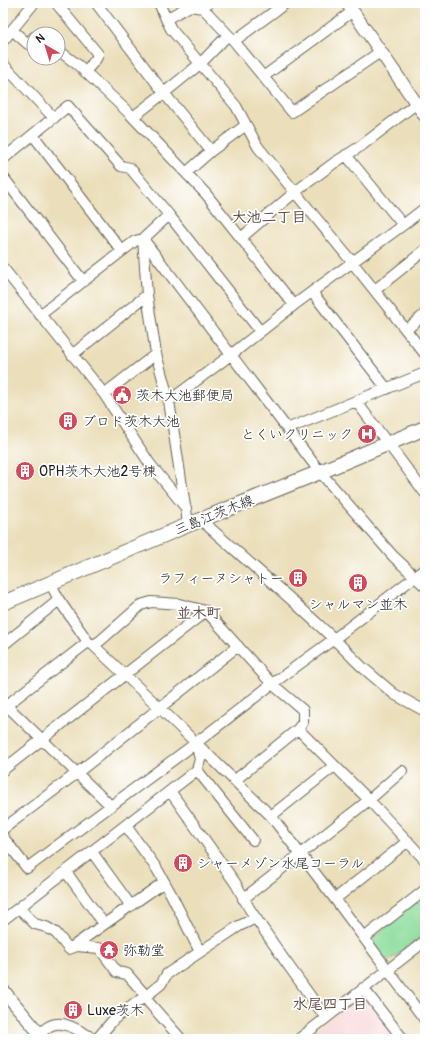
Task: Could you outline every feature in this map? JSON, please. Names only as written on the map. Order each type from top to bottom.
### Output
[{"type":"main road","name":"三島江茨木線","points":[[3,603],[425,428]]},
{"type":"street","points":[[3,41],[8,30],[34,3]]},
{"type":"street","points":[[56,3],[98,54],[96,59],[85,72]]},
{"type":"street","points":[[96,3],[164,94],[211,151]]},
{"type":"street","points":[[159,3],[171,29],[236,106],[258,147],[296,192],[425,354]]},
{"type":"street","points":[[133,117],[164,94],[231,38],[286,3]]},
{"type":"street","points":[[166,19],[190,6],[206,5],[292,112],[380,52]]},
{"type":"street","points":[[263,77],[350,7],[425,116]]},
{"type":"street","points":[[8,30],[26,43]]},
{"type":"street","points":[[66,57],[85,72],[133,117],[206,194],[294,305]]},
{"type":"street","points":[[3,64],[54,118]]},
{"type":"street","points":[[240,238],[296,192],[346,155],[361,146],[416,103]]},
{"type":"street","points":[[3,159],[68,106],[121,166],[130,168],[260,331]]},
{"type":"street","points":[[186,173],[211,151],[246,125]]},
{"type":"street","points":[[33,135],[122,251]]},
{"type":"street","points":[[346,155],[403,225]]},
{"type":"street","points":[[3,177],[84,281]]},
{"type":"street","points":[[169,401],[294,305],[425,208]]},
{"type":"street","points":[[40,315],[135,241],[143,239],[169,215]]},
{"type":"street","points":[[143,239],[147,295],[156,354],[169,401],[188,525]]},
{"type":"street","points":[[143,239],[232,354],[320,472],[387,550],[425,586]]},
{"type":"street","points":[[375,290],[425,250]]},
{"type":"street","points":[[3,268],[104,394],[150,464],[186,508]]},
{"type":"street","points":[[312,292],[387,389]]},
{"type":"street","points":[[72,355],[147,295]]},
{"type":"street","points":[[406,330],[425,314]]},
{"type":"street","points":[[104,394],[156,354]]},
{"type":"street","points":[[287,428],[425,373]]},
{"type":"street","points":[[356,401],[425,493]]},
{"type":"street","points":[[201,520],[334,639],[361,666],[394,694],[425,711]]},
{"type":"street","points":[[3,837],[26,868],[196,743],[425,569]]},
{"type":"street","points":[[51,584],[59,600],[90,644],[160,708],[271,816],[425,1020]]},
{"type":"street","points":[[4,641],[59,600]]},
{"type":"street","points":[[111,806],[4,705],[90,644],[100,641],[141,605],[151,602],[179,604],[206,611],[272,684],[303,710],[303,722],[298,729],[234,781]]},
{"type":"street","points":[[3,770],[206,611]]},
{"type":"street","points":[[3,829],[77,773],[238,646]]},
{"type":"street","points":[[298,729],[425,860]]},
{"type":"street","points":[[3,920],[197,770],[200,759],[196,743]]},
{"type":"street","points":[[271,816],[334,766]]},
{"type":"street","points":[[197,770],[253,840]]},
{"type":"street","points":[[244,899],[368,800],[402,770]]},
{"type":"street","points":[[170,791],[236,884],[256,918],[326,1018]]},
{"type":"street","points":[[126,826],[157,869],[200,952]]},
{"type":"street","points":[[335,899],[408,841]]},
{"type":"street","points":[[92,852],[131,906]]},
{"type":"street","points":[[66,872],[104,924]]},
{"type":"street","points":[[69,949],[164,882]]},
{"type":"street","points":[[364,938],[425,890]]},
{"type":"street","points":[[18,908],[35,924],[46,927],[56,933],[69,949]]},
{"type":"street","points":[[97,1039],[114,1019],[161,984],[167,974],[239,926],[256,918]]},
{"type":"street","points":[[299,1039],[387,969],[425,941]]},
{"type":"street","points":[[69,949],[77,946],[99,948],[117,972],[127,974],[181,1039]]},
{"type":"street","points":[[363,988],[404,1039]]},
{"type":"street","points":[[3,991],[40,1038],[44,1029],[59,1023],[66,1024],[94,1039]]},
{"type":"shaded area","points":[[365,992],[401,1039],[304,1039]]},
{"type":"green space","points":[[425,895],[425,934],[390,960],[386,960],[370,940]]},
{"type":"waterway","points":[[74,1035],[81,1039]]},
{"type":"place","name":"茨木大池郵便局","points":[[122,395]]},
{"type":"place","name":"ブロド茨木大池","points":[[68,421]]},
{"type":"place","name":"とくいクリニック","points":[[367,434]]},
{"type":"place","name":"OPH茨木大池2号棟","points":[[25,471]]},
{"type":"place","name":"ラフィーヌシャトー","points":[[298,578]]},
{"type":"place","name":"シャルマン並木","points":[[358,583]]},
{"type":"place","name":"シャーメゾン水尾コーラル","points":[[183,863]]},
{"type":"place","name":"弥勒堂","points":[[109,950]]},
{"type":"place","name":"Luxe茨木","points":[[73,1010]]},
{"type":"district","name":"大池二丁目","points":[[269,217]]},
{"type":"district","name":"並木町","points":[[199,613]]},
{"type":"district","name":"水尾四丁目","points":[[330,1004]]}]
